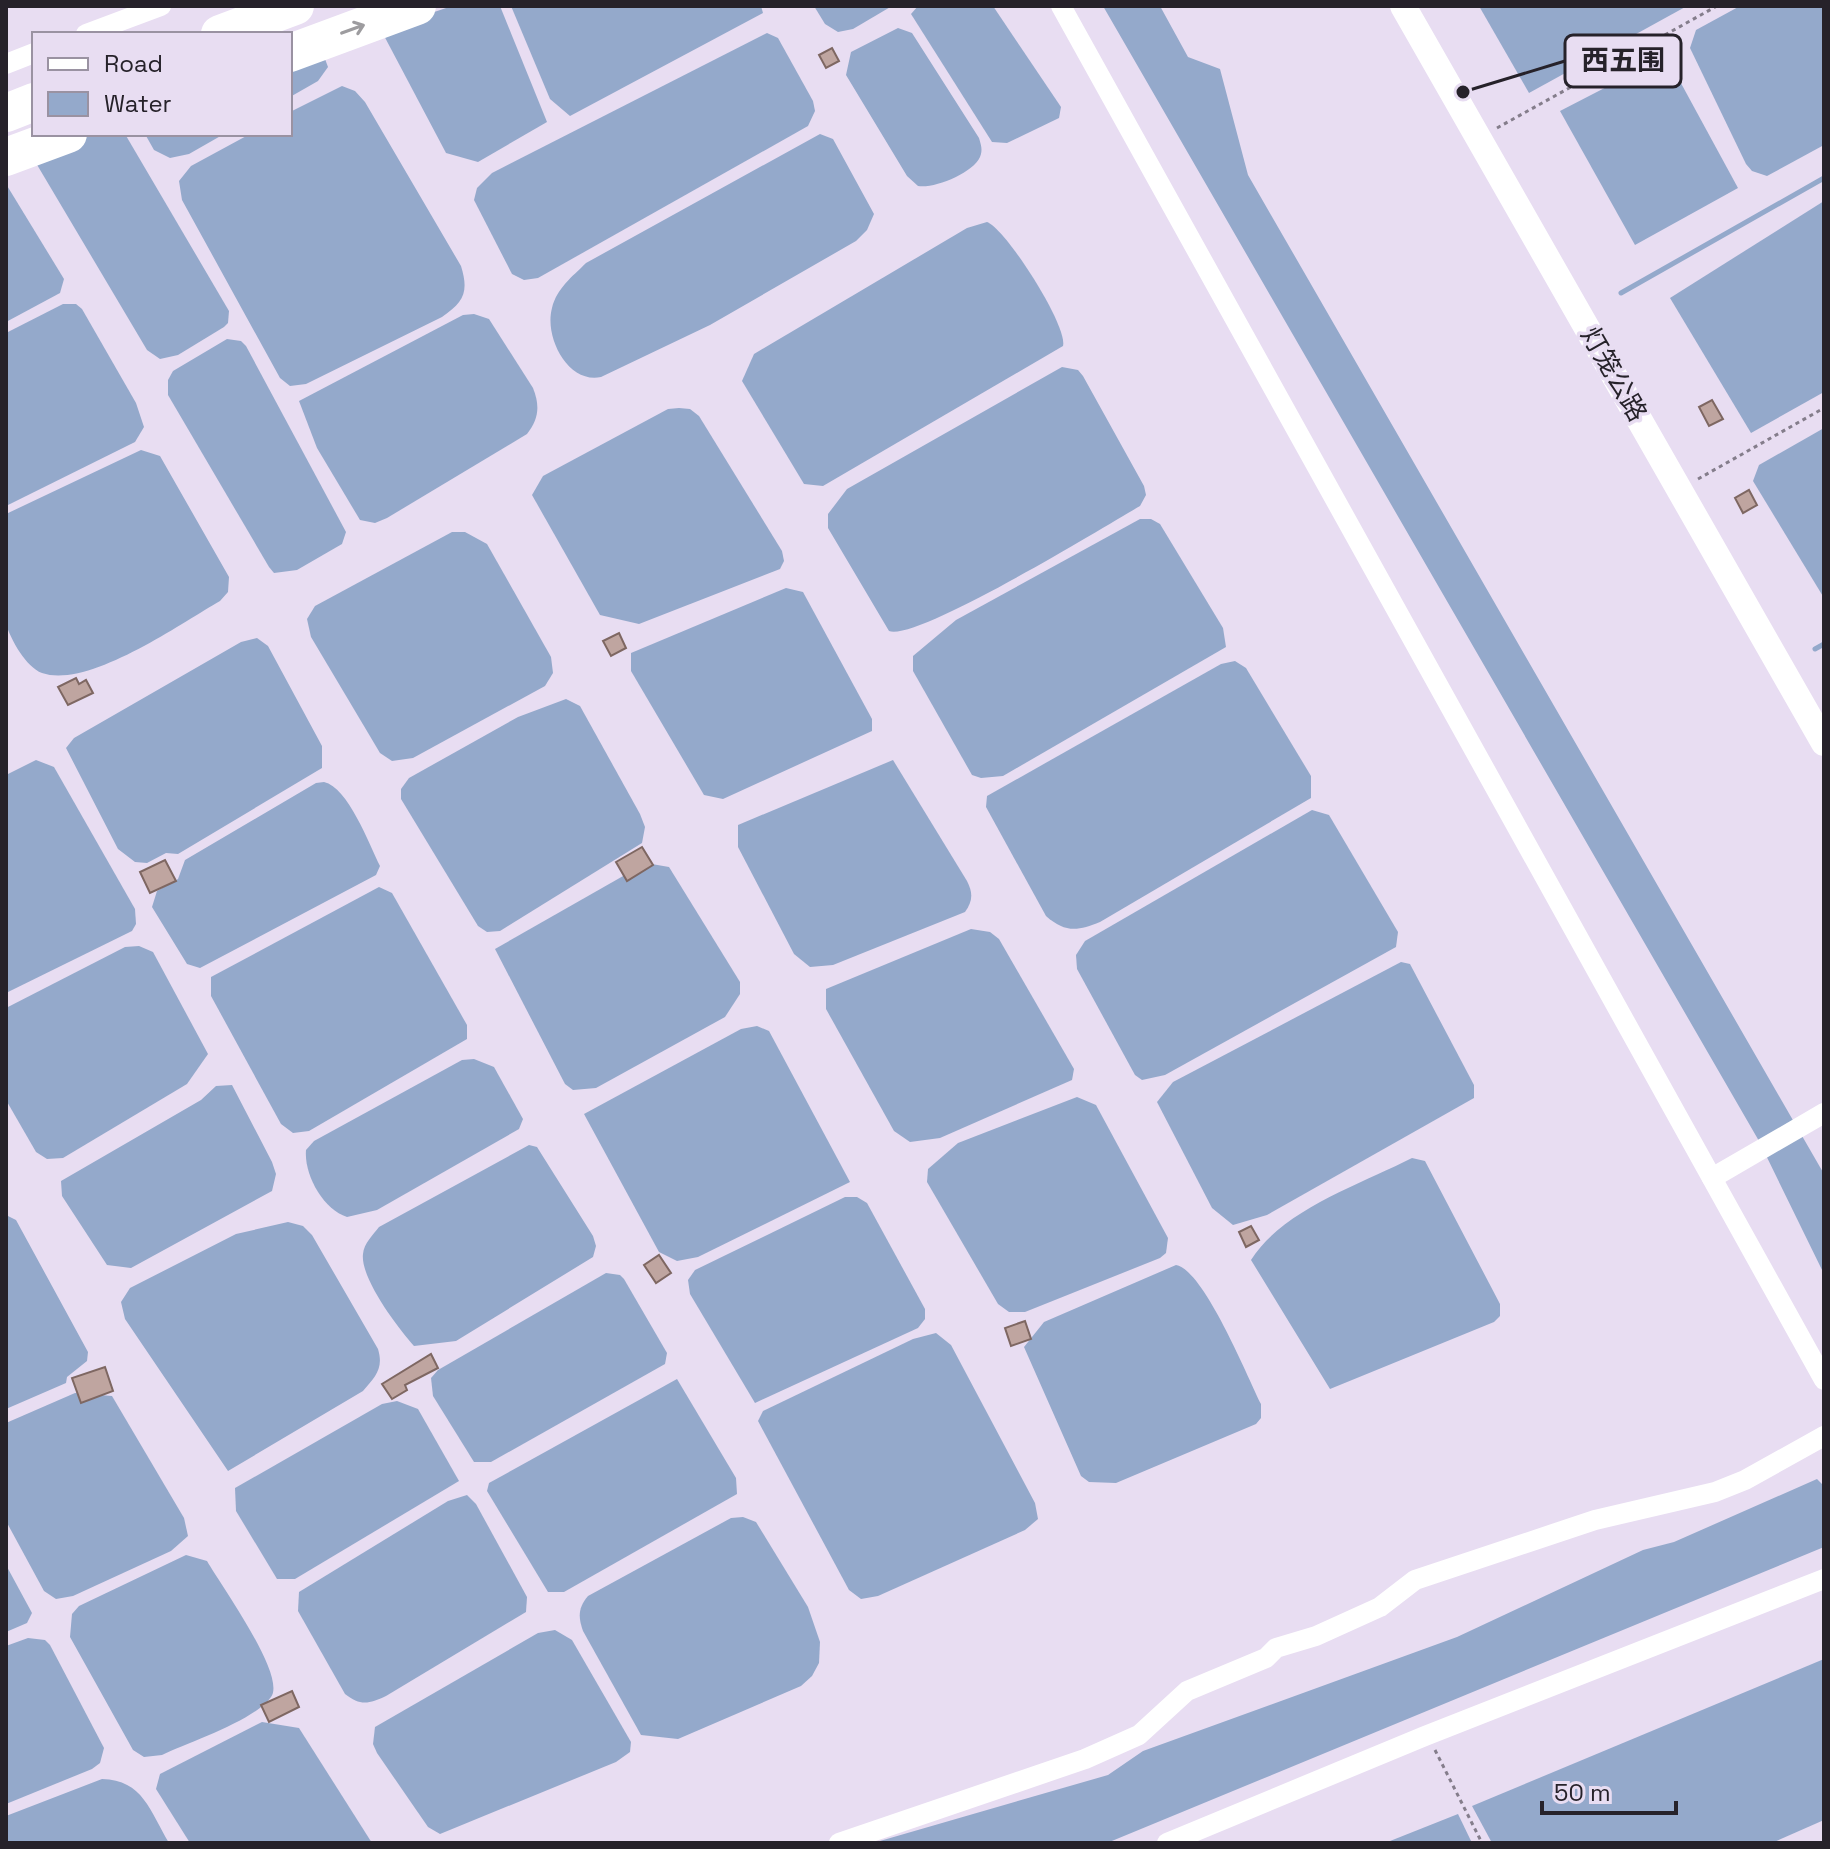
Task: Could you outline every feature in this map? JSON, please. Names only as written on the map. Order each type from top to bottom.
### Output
[{"type":"highway","points":[[225,32],[295,6]]},
{"type":"highway","points":[[292,52],[417,6]]},
{"type":"highway","points":[[6,113],[32,103]]},
{"type":"highway","points":[[6,157],[63,136]]},
{"type":"street","points":[[91,32],[161,6]]},
{"type":"street","points":[[1061,6],[1824,1380]]},
{"type":"street","name":"灯笼公路","points":[[1403,6],[1824,743]]},
{"type":"street","points":[[6,64],[32,54]]},
{"type":"street","points":[[1712,1178],[1824,1113]]},
{"type":"street","points":[[839,1843],[1085,1759],[1139,1735],[1187,1691],[1266,1658],[1276,1648],[1316,1636],[1380,1607],[1415,1580],[1595,1520],[1715,1492],[1745,1480],[1824,1436]]},
{"type":"street","points":[[1167,1843],[1425,1736],[1824,1579]]},
{"type":"path","points":[[1479,138],[1717,6]]},
{"type":"path","points":[[1680,490],[1824,408]]},
{"type":"path","points":[[1425,1736],[1444,1763],[1482,1843]]},
{"type":"water","points":[[452,6],[500,6],[547,122],[478,162],[446,153],[381,30]]},
{"type":"water","points":[[511,6],[761,6],[763,13],[570,116],[550,99]]},
{"type":"water","points":[[814,6],[892,6],[853,29],[838,32],[825,24]]},
{"type":"water","points":[[918,6],[993,6],[1061,107],[1059,118],[1007,143],[992,142],[911,14]]},
{"type":"water","points":[[1103,6],[1160,6],[1188,57],[1220,69],[1248,175],[1824,1174],[1824,1274],[1759,1141]]},
{"type":"water","points":[[1479,6],[1687,6],[1529,93]]},
{"type":"water","points":[[1740,6],[1824,6],[1824,145],[1767,176],[1752,171],[1746,164],[1690,48],[1696,30]]},
{"type":"water","points":[[898,28],[912,33],[981,145],[980,157],[970,169],[933,185],[918,186],[907,176],[846,75],[851,52]]},
{"type":"water","points":[[767,33],[778,38],[813,101],[815,111],[808,126],[538,278],[524,280],[512,274],[474,200],[477,188],[492,173]]},
{"type":"water","points":[[322,51],[328,67],[318,81],[292,96],[292,61]]},
{"type":"water","points":[[1670,63],[1738,188],[1635,245],[1560,111],[1651,64]]},
{"type":"water","points":[[342,86],[355,91],[365,102],[461,266],[464,290],[460,301],[442,317],[306,384],[290,386],[280,378],[182,200],[179,181],[191,166],[246,136],[292,136],[292,111]]},
{"type":"water","points":[[820,134],[833,139],[874,214],[867,230],[856,241],[710,325],[601,377],[589,377],[569,366],[555,344],[550,320],[554,301],[561,289],[586,263]]},
{"type":"water","points":[[86,136],[126,136],[229,311],[228,323],[178,355],[160,359],[147,350],[33,158]]},
{"type":"water","points":[[146,136],[220,136],[189,154],[170,158],[154,150]]},
{"type":"water","points":[[6,184],[64,279],[60,293],[6,322]]},
{"type":"water","points":[[1824,201],[1824,392],[1751,433],[1670,298]]},
{"type":"water","points":[[987,222],[1008,242],[1034,279],[1056,319],[1063,346],[823,486],[804,484],[742,381],[754,354],[967,228]]},
{"type":"water","points":[[63,304],[76,304],[82,309],[136,403],[144,427],[135,442],[6,506],[6,333]]},
{"type":"water","points":[[474,314],[489,319],[533,388],[537,412],[531,428],[527,434],[387,518],[375,523],[360,520],[317,448],[299,401],[463,315]]},
{"type":"water","points":[[227,339],[241,341],[246,346],[346,532],[342,544],[297,570],[274,573],[269,567],[168,395],[168,380],[173,371]]},
{"type":"water","points":[[1062,367],[1078,370],[1083,376],[1144,486],[1146,495],[1140,506],[971,602],[906,630],[889,631],[828,528],[828,514],[847,489]]},
{"type":"water","points":[[668,409],[690,409],[699,416],[782,551],[784,561],[780,569],[639,624],[600,615],[532,495],[543,476]]},
{"type":"water","points":[[1824,428],[1824,598],[1753,481],[1759,465]]},
{"type":"water","points":[[141,450],[160,456],[229,577],[228,592],[220,601],[182,624],[108,663],[84,672],[61,675],[42,673],[30,665],[20,652],[6,624],[6,514]]},
{"type":"water","points":[[1140,519],[1151,519],[1160,524],[1223,628],[1226,647],[1003,776],[981,778],[972,775],[913,671],[913,656],[956,620]]},
{"type":"water","points":[[452,532],[465,532],[487,544],[551,657],[553,673],[545,686],[413,758],[392,761],[380,753],[311,637],[307,619],[315,606]]},
{"type":"water","points":[[786,588],[803,592],[872,719],[872,731],[723,799],[704,795],[631,671],[631,653]]},
{"type":"water","points":[[257,638],[268,646],[322,746],[322,768],[178,854],[166,853],[147,863],[135,862],[118,849],[66,748],[74,738],[241,642]]},
{"type":"water","points":[[1235,661],[1246,668],[1311,776],[1311,798],[1100,922],[1072,929],[1053,922],[1046,916],[986,807],[987,796],[1221,664]]},
{"type":"water","points":[[566,699],[580,706],[640,814],[645,827],[642,843],[500,931],[487,932],[478,926],[401,799],[401,789],[409,778],[518,717]]},
{"type":"water","points":[[36,760],[54,767],[135,909],[136,924],[132,931],[6,993],[6,775]]},
{"type":"water","points":[[893,760],[967,881],[971,893],[970,904],[965,912],[833,965],[810,967],[794,954],[738,847],[738,825]]},
{"type":"water","points":[[324,782],[341,794],[357,818],[380,866],[376,875],[200,968],[187,964],[152,907],[157,891],[178,879],[185,860],[316,783]]},
{"type":"water","points":[[1312,810],[1329,815],[1398,932],[1396,947],[1165,1075],[1142,1080],[1135,1075],[1077,969],[1076,955],[1085,941]]},
{"type":"water","points":[[646,863],[669,867],[740,982],[740,994],[725,1017],[596,1088],[573,1090],[565,1084],[495,949]]},
{"type":"water","points":[[379,887],[392,893],[467,1025],[467,1039],[309,1131],[293,1133],[281,1124],[211,996],[211,977]]},
{"type":"water","points":[[971,929],[990,932],[999,939],[1074,1069],[1072,1080],[940,1138],[910,1142],[894,1131],[826,1009],[826,989]]},
{"type":"water","points":[[139,946],[153,952],[208,1054],[187,1084],[63,1158],[47,1159],[36,1152],[6,1100],[6,1008],[125,947]]},
{"type":"water","points":[[1401,962],[1410,964],[1474,1085],[1474,1098],[1267,1215],[1233,1225],[1212,1208],[1157,1102],[1173,1082]]},
{"type":"water","points":[[757,1026],[769,1031],[850,1182],[698,1257],[677,1261],[659,1252],[584,1114],[741,1029]]},
{"type":"water","points":[[474,1059],[494,1067],[523,1119],[519,1129],[377,1210],[347,1217],[330,1207],[317,1190],[308,1170],[306,1150],[314,1141],[462,1060]]},
{"type":"water","points":[[232,1085],[272,1162],[276,1174],[272,1191],[131,1268],[107,1265],[62,1196],[61,1181],[201,1100],[216,1086]]},
{"type":"water","points":[[1077,1097],[1096,1105],[1168,1238],[1166,1253],[1025,1312],[1009,1312],[998,1304],[927,1182],[928,1169],[958,1143]]},
{"type":"water","points":[[529,1145],[537,1147],[593,1236],[596,1246],[593,1257],[456,1341],[414,1346],[390,1315],[367,1276],[363,1254],[367,1243],[379,1227]]},
{"type":"water","points":[[1412,1158],[1425,1161],[1500,1304],[1500,1316],[1494,1322],[1330,1389],[1251,1260],[1265,1242],[1302,1213]]},
{"type":"water","points":[[845,1197],[857,1197],[867,1203],[925,1309],[925,1319],[918,1328],[755,1403],[690,1294],[688,1280],[695,1270]]},
{"type":"water","points":[[6,1215],[16,1220],[88,1352],[87,1361],[67,1377],[66,1383],[6,1409]]},
{"type":"water","points":[[288,1222],[303,1226],[312,1235],[378,1349],[379,1367],[363,1391],[228,1471],[125,1319],[121,1302],[130,1288],[236,1234]]},
{"type":"water","points":[[1176,1265],[1187,1271],[1212,1304],[1261,1404],[1261,1418],[1256,1424],[1116,1483],[1089,1482],[1081,1476],[1024,1347],[1044,1322]]},
{"type":"water","points":[[606,1273],[620,1275],[624,1279],[667,1353],[665,1364],[491,1462],[474,1462],[433,1396],[431,1378],[438,1370]]},
{"type":"water","points":[[936,1333],[951,1345],[1035,1503],[1038,1519],[1025,1530],[878,1596],[861,1599],[849,1590],[758,1421],[763,1411],[913,1339]]},
{"type":"water","points":[[677,1379],[736,1478],[737,1494],[564,1592],[548,1592],[487,1491],[489,1483]]},
{"type":"water","points":[[75,1393],[112,1396],[184,1518],[188,1536],[171,1551],[73,1596],[56,1599],[44,1591],[6,1521],[6,1423]]},
{"type":"water","points":[[397,1401],[418,1409],[459,1481],[295,1579],[277,1579],[236,1511],[235,1488],[382,1404]]},
{"type":"water","points":[[1817,1479],[1824,1486],[1824,1547],[1107,1843],[873,1843],[1108,1775],[1143,1751],[1457,1637],[1643,1550],[1674,1542]]},
{"type":"water","points":[[467,1495],[476,1504],[527,1597],[526,1612],[386,1696],[365,1702],[350,1698],[298,1611],[299,1592],[448,1501]]},
{"type":"water","points":[[743,1517],[756,1522],[808,1607],[820,1642],[819,1663],[812,1676],[801,1686],[678,1739],[641,1735],[583,1631],[580,1617],[582,1605],[588,1596],[731,1518]]},
{"type":"water","points":[[186,1555],[207,1561],[237,1609],[270,1670],[273,1686],[271,1697],[251,1714],[220,1730],[162,1755],[144,1757],[133,1750],[70,1637],[72,1614],[79,1606]]},
{"type":"water","points":[[6,1565],[32,1613],[27,1623],[6,1632]]},
{"type":"water","points":[[555,1630],[572,1640],[631,1742],[630,1752],[616,1762],[440,1834],[428,1827],[377,1753],[373,1744],[375,1727],[538,1633]]},
{"type":"water","points":[[28,1638],[45,1640],[50,1645],[104,1748],[100,1763],[92,1769],[6,1804],[6,1646]]},
{"type":"water","points":[[1824,1659],[1824,1820],[1772,1843],[1492,1843],[1472,1806]]},
{"type":"water","points":[[262,1722],[299,1728],[372,1843],[190,1843],[156,1789],[160,1774]]},
{"type":"water","points":[[102,1779],[116,1781],[136,1791],[144,1799],[169,1843],[6,1843],[6,1816]]},
{"type":"water","points":[[1458,1814],[1472,1843],[1385,1843]]},
{"type":"building","points":[[832,48],[839,61],[826,68],[819,55]]},
{"type":"building","points":[[1712,400],[1723,419],[1709,426],[1699,407]]},
{"type":"building","points":[[1749,490],[1757,505],[1743,513],[1735,498]]},
{"type":"building","points":[[619,633],[626,648],[611,656],[603,641]]},
{"type":"building","points":[[76,678],[79,684],[86,680],[93,693],[68,705],[58,687]]},
{"type":"building","points":[[642,847],[653,865],[627,881],[616,862]]},
{"type":"building","points":[[165,860],[176,881],[150,893],[140,872]]},
{"type":"building","points":[[1251,1226],[1259,1240],[1246,1247],[1239,1232]]},
{"type":"building","points":[[659,1255],[671,1273],[656,1283],[644,1265]]},
{"type":"building","points":[[1025,1321],[1031,1339],[1011,1346],[1005,1328]]},
{"type":"building","points":[[431,1354],[438,1368],[405,1385],[407,1390],[392,1399],[382,1384]]},
{"type":"building","points":[[105,1367],[113,1391],[81,1403],[72,1378]]},
{"type":"building","points":[[292,1691],[299,1707],[269,1722],[261,1705]]},
{"type":"waterway","points":[[1621,293],[1824,178]]},
{"type":"waterway","points":[[1815,649],[1824,644]]},
{"type":"place","name":"西五围","points":[[1463,92]]}]
